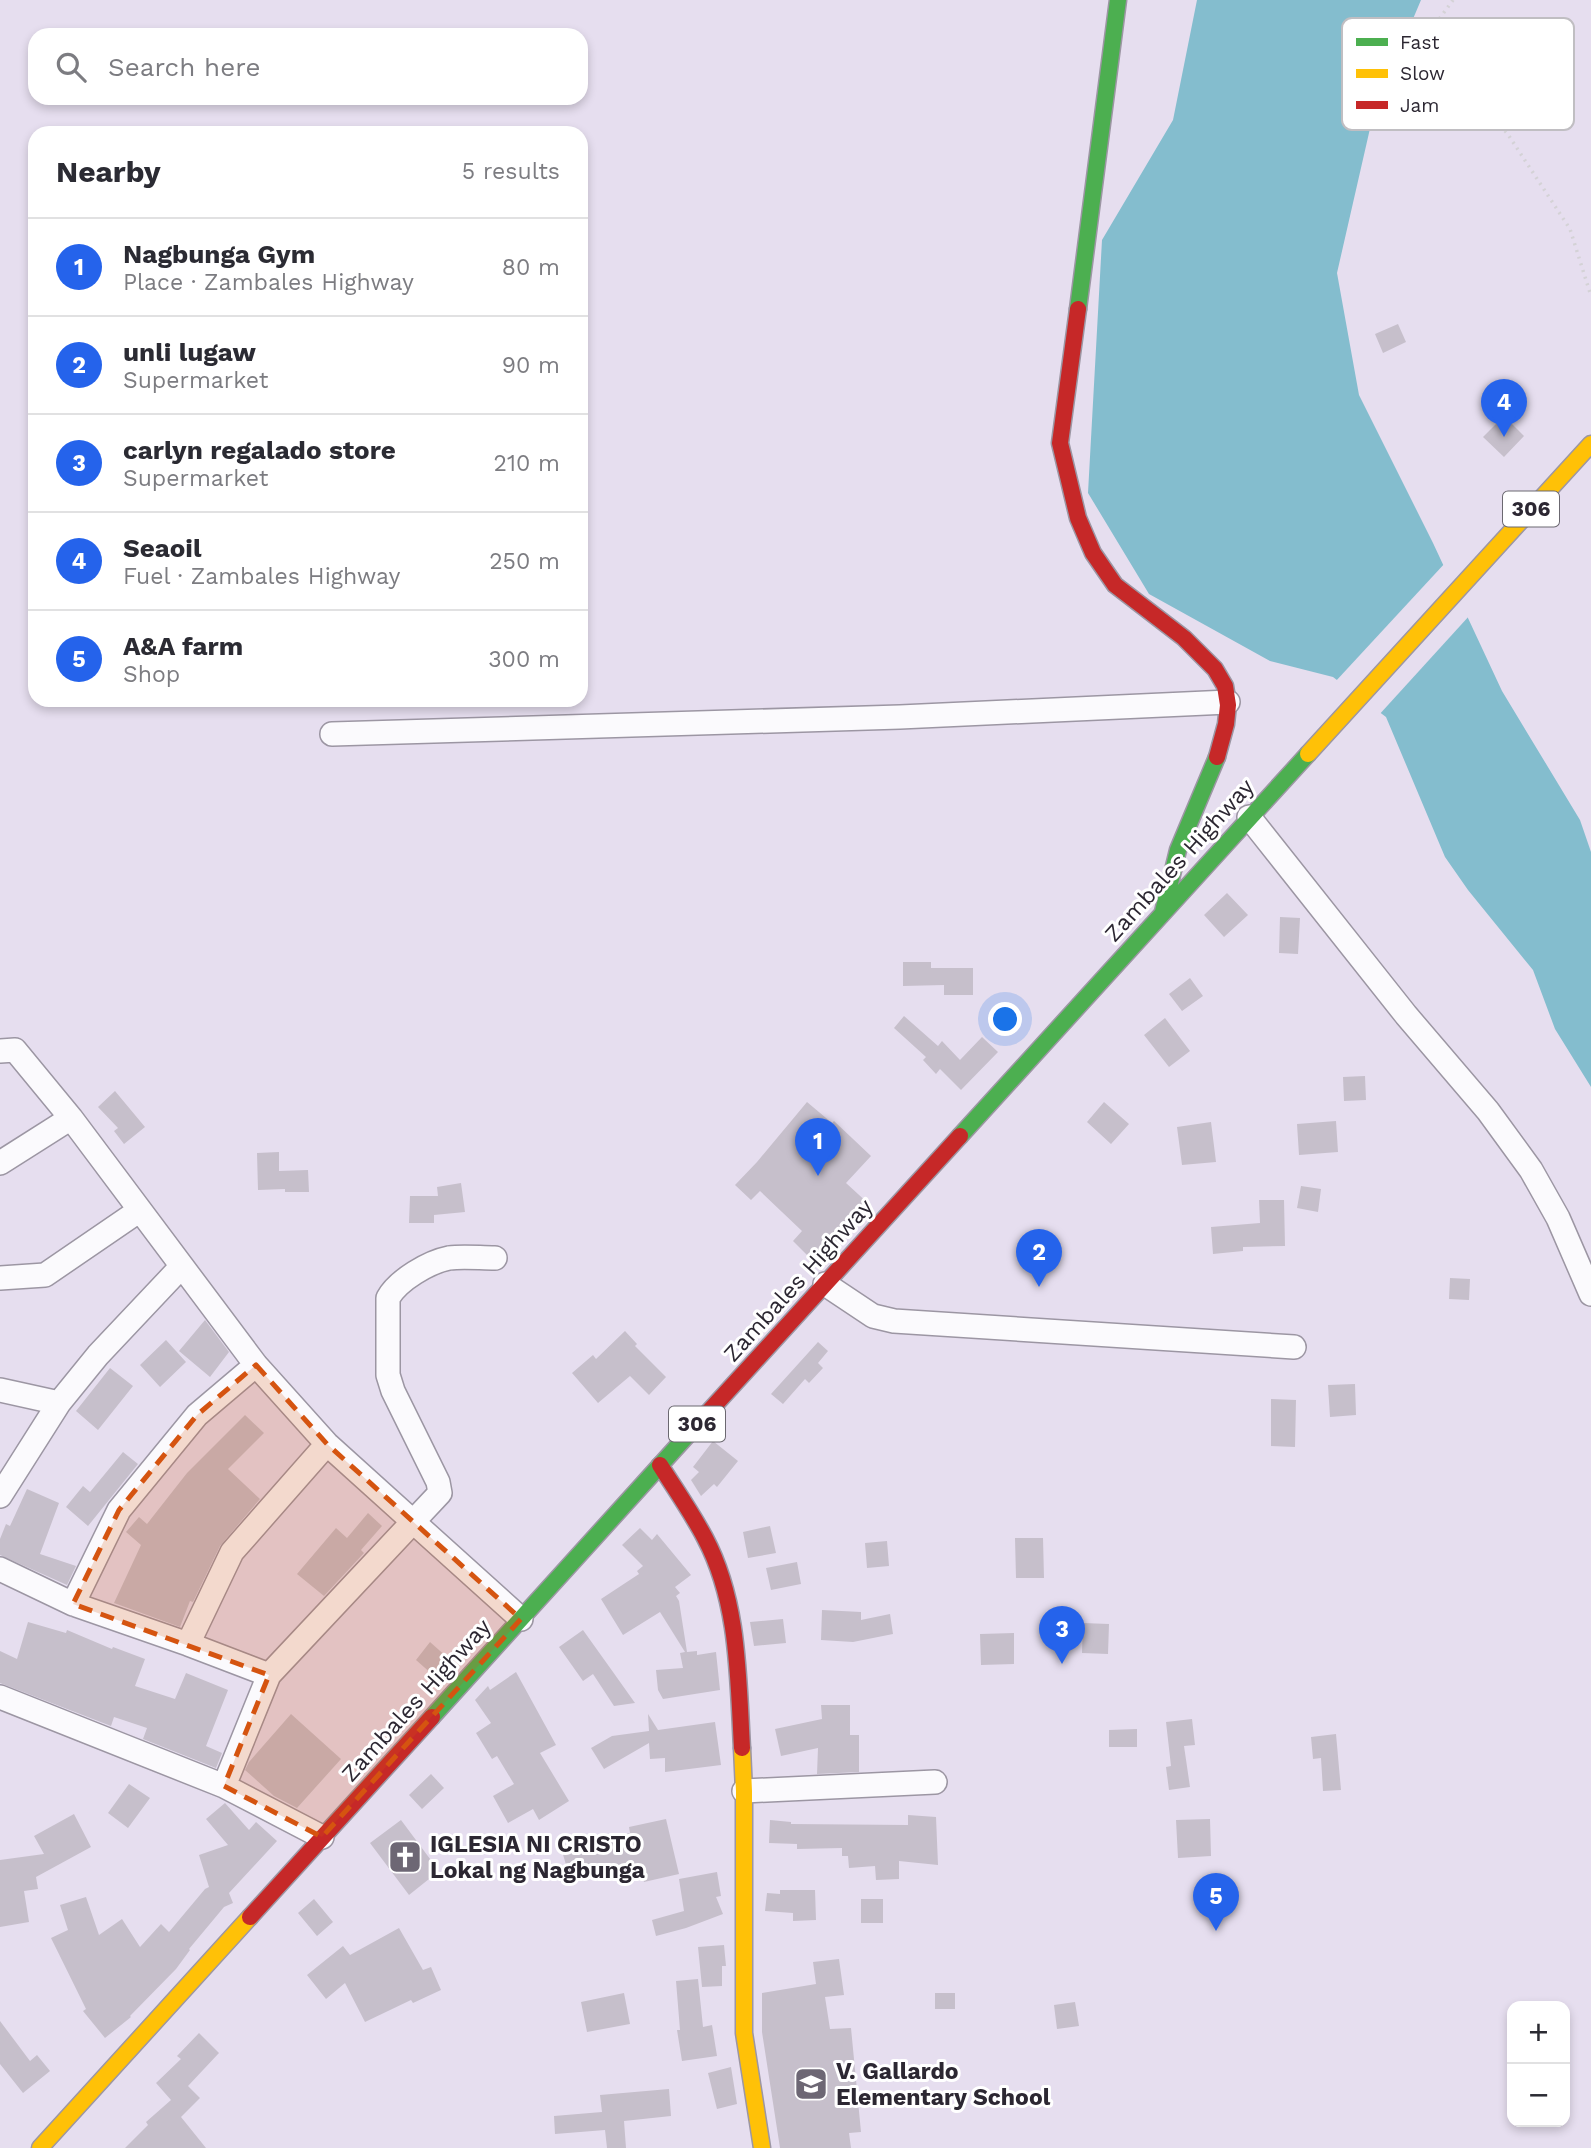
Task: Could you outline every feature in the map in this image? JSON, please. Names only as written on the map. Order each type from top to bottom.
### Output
[{"type":"main road","points":[[1118,0],[1060,443],[1072,500],[1090,548],[1115,585],[1203,656],[1220,676],[1228,702],[1225,733],[1178,850],[1163,912]]},
{"type":"main road","name":"Zambales Highway","points":[[40,2148],[1591,444]]},
{"type":"main road","points":[[660,1465],[706,1539],[727,1596],[737,1653],[744,1791],[744,2033],[762,2148]]},
{"type":"street","points":[[331,734],[900,717],[1228,702]]},
{"type":"street","points":[[1249,817],[1406,1015],[1488,1111],[1524,1160],[1558,1219],[1591,1294]]},
{"type":"street","points":[[0,1051],[15,1050],[71,1118],[256,1365],[327,1444],[521,1619]]},
{"type":"street","points":[[0,1163],[71,1118]]},
{"type":"street","points":[[0,1278],[45,1275],[140,1210]]},
{"type":"street","points":[[224,1786],[269,1675],[440,1493],[440,1487],[393,1391],[388,1375],[388,1298],[394,1288],[429,1265],[449,1258],[495,1258]]},
{"type":"street","points":[[0,1496],[60,1404],[115,1336],[181,1267]]},
{"type":"street","points":[[825,1284],[873,1316],[894,1321],[1294,1347]]},
{"type":"street","points":[[74,1604],[119,1510],[197,1415],[256,1365]]},
{"type":"street","points":[[0,1391],[60,1404]]},
{"type":"street","points":[[188,1644],[232,1552],[327,1444]]},
{"type":"street","points":[[0,1569],[74,1604],[269,1675]]},
{"type":"street","points":[[0,1697],[224,1786],[322,1837]]},
{"type":"street","points":[[744,1791],[935,1782]]},
{"type":"path","points":[[1440,18],[1453,0]]},
{"type":"path","points":[[1504,130],[1570,229],[1591,296]]},
{"type":"highlighted area","points":[[256,1365],[327,1444],[521,1619],[322,1837],[224,1786],[269,1675],[73,1604],[119,1510],[197,1415]]},
{"type":"water","points":[[1197,0],[1421,0],[1413,18],[1342,18],[1342,130],[1370,130],[1337,273],[1359,395],[1433,543],[1502,691],[1580,820],[1591,852],[1591,1087],[1555,1029],[1533,970],[1468,890],[1445,857],[1386,717],[1333,677],[1270,661],[1149,594],[1088,493],[1102,240],[1173,120]]},
{"type":"pier","points":[[1446,562],[1470,615],[1378,716],[1335,682]]},
{"type":"building","points":[[1398,324],[1406,342],[1383,353],[1375,334]]},
{"type":"building","points":[[1504,416],[1524,436],[1504,457],[1483,437]]},
{"type":"building","points":[[1227,893],[1248,915],[1224,937],[1204,915]]},
{"type":"building","points":[[1280,917],[1300,918],[1298,954],[1279,953]]},
{"type":"building","points":[[903,962],[931,962],[931,968],[973,968],[973,995],[944,995],[944,985],[903,986]]},
{"type":"building","points":[[1190,978],[1203,996],[1182,1011],[1169,994]]},
{"type":"building","points":[[904,1016],[938,1046],[942,1041],[960,1060],[982,1037],[998,1052],[961,1090],[940,1069],[936,1074],[923,1060],[926,1057],[894,1028]]},
{"type":"building","points":[[1165,1018],[1190,1051],[1169,1067],[1144,1035]]},
{"type":"building","points":[[1365,1076],[1366,1100],[1344,1101],[1343,1077]]},
{"type":"building","points":[[115,1091],[145,1127],[124,1144],[114,1131],[118,1128],[98,1107]]},
{"type":"building","points":[[807,1102],[832,1123],[834,1121],[871,1156],[846,1183],[870,1205],[816,1264],[793,1241],[802,1231],[760,1191],[751,1200],[735,1185]]},
{"type":"building","points":[[1104,1102],[1129,1124],[1111,1144],[1087,1122]]},
{"type":"building","points":[[1336,1121],[1338,1152],[1299,1155],[1297,1124]]},
{"type":"building","points":[[1211,1122],[1216,1162],[1182,1165],[1177,1127]]},
{"type":"building","points":[[279,1152],[279,1171],[308,1170],[309,1192],[258,1190],[257,1153]]},
{"type":"building","points":[[461,1183],[465,1212],[434,1215],[434,1223],[409,1223],[410,1196],[438,1196],[437,1187]]},
{"type":"building","points":[[1301,1186],[1321,1189],[1318,1212],[1297,1208]]},
{"type":"building","points":[[1259,1200],[1284,1200],[1285,1246],[1243,1247],[1243,1251],[1213,1254],[1211,1227],[1260,1223]]},
{"type":"building","points":[[1450,1278],[1470,1279],[1469,1300],[1449,1299]]},
{"type":"building","points":[[205,1320],[229,1352],[210,1377],[179,1351]]},
{"type":"building","points":[[625,1331],[637,1344],[635,1346],[666,1377],[649,1395],[630,1376],[598,1403],[572,1373],[593,1355],[596,1359]]},
{"type":"building","points":[[166,1340],[186,1362],[160,1387],[140,1365]]},
{"type":"building","points":[[818,1342],[828,1351],[818,1363],[823,1368],[809,1383],[805,1379],[783,1404],[771,1394]]},
{"type":"building","points":[[110,1368],[133,1386],[98,1430],[76,1411]]},
{"type":"building","points":[[1355,1384],[1356,1415],[1330,1417],[1328,1385]]},
{"type":"building","points":[[1271,1399],[1296,1400],[1295,1447],[1271,1446]]},
{"type":"building","points":[[245,1415],[264,1433],[228,1469],[260,1499],[220,1546],[193,1602],[190,1601],[180,1627],[114,1603],[141,1545],[126,1532],[139,1517],[147,1524],[187,1473]]},
{"type":"building","points":[[713,1441],[738,1461],[717,1487],[714,1484],[701,1496],[691,1480],[699,1472],[693,1467]]},
{"type":"building","points":[[123,1452],[138,1464],[88,1526],[66,1507],[83,1486],[90,1492]]},
{"type":"building","points":[[27,1489],[59,1503],[40,1554],[76,1566],[67,1585],[0,1555],[0,1539],[6,1524],[10,1526]]},
{"type":"building","points":[[368,1513],[382,1526],[361,1550],[364,1553],[324,1596],[297,1574],[336,1528],[347,1538]]},
{"type":"building","points":[[770,1526],[776,1553],[748,1558],[743,1532]]},
{"type":"building","points":[[640,1528],[652,1540],[657,1534],[691,1575],[675,1587],[680,1593],[676,1596],[687,1652],[697,1651],[697,1655],[716,1652],[720,1690],[663,1699],[658,1690],[656,1670],[683,1668],[680,1653],[685,1652],[660,1612],[623,1635],[601,1599],[639,1574],[637,1571],[643,1566],[622,1545]]},
{"type":"building","points":[[1015,1538],[1043,1538],[1044,1578],[1016,1578]]},
{"type":"building","points":[[887,1541],[889,1566],[867,1568],[865,1543]]},
{"type":"building","points":[[797,1562],[801,1584],[771,1590],[766,1568]]},
{"type":"building","points":[[822,1610],[861,1612],[861,1620],[890,1614],[893,1634],[853,1642],[821,1640]]},
{"type":"building","points":[[783,1619],[786,1643],[754,1646],[750,1622]]},
{"type":"building","points":[[28,1622],[66,1633],[67,1630],[112,1649],[113,1647],[145,1659],[135,1686],[175,1699],[186,1673],[228,1690],[206,1746],[222,1753],[216,1768],[143,1739],[147,1728],[114,1717],[111,1726],[0,1683],[0,1651],[17,1659]]},
{"type":"building","points":[[1083,1623],[1109,1624],[1108,1654],[1082,1653]]},
{"type":"building","points":[[583,1630],[635,1703],[614,1706],[593,1674],[583,1681],[559,1647]]},
{"type":"building","points":[[1014,1633],[1014,1664],[981,1665],[980,1634]]},
{"type":"building","points":[[430,1642],[448,1658],[433,1675],[416,1660]]},
{"type":"building","points":[[516,1672],[556,1745],[540,1753],[569,1801],[539,1820],[533,1809],[508,1823],[493,1796],[514,1784],[497,1756],[492,1759],[476,1733],[491,1723],[475,1700],[488,1686],[490,1690]]},
{"type":"building","points":[[821,1705],[850,1705],[850,1735],[859,1735],[859,1772],[817,1774],[818,1748],[781,1756],[775,1729],[822,1719]]},
{"type":"building","points":[[291,1714],[341,1759],[297,1808],[274,1796],[245,1770]]},
{"type":"building","points":[[648,1714],[658,1730],[715,1722],[721,1765],[665,1772],[665,1758],[650,1759],[649,1743],[604,1769],[591,1748],[612,1736],[649,1731]]},
{"type":"building","points":[[1192,1719],[1195,1745],[1184,1746],[1190,1787],[1169,1790],[1166,1767],[1171,1766],[1166,1722]]},
{"type":"building","points":[[1137,1729],[1137,1747],[1109,1747],[1109,1730]]},
{"type":"building","points":[[1336,1734],[1341,1790],[1323,1791],[1321,1758],[1313,1759],[1311,1737]]},
{"type":"building","points":[[431,1774],[444,1788],[422,1809],[409,1795]]},
{"type":"building","points":[[129,1784],[150,1798],[128,1828],[108,1813]]},
{"type":"building","points":[[225,1803],[249,1830],[256,1822],[277,1841],[229,1893],[233,1903],[224,1907],[176,1969],[131,2017],[105,2038],[83,2011],[86,2009],[51,1938],[68,1930],[60,1905],[86,1897],[99,1935],[122,1919],[140,1947],[161,1924],[169,1932],[209,1887],[199,1855],[228,1845],[206,1819]]},
{"type":"building","points":[[74,1814],[91,1847],[36,1877],[38,1889],[24,1891],[29,1922],[0,1927],[0,1860],[44,1854],[34,1836]]},
{"type":"building","points":[[908,1815],[936,1817],[938,1865],[899,1861],[899,1879],[876,1880],[875,1866],[849,1868],[848,1856],[842,1856],[842,1848],[797,1849],[797,1844],[769,1843],[770,1820],[791,1824],[908,1825]]},
{"type":"building","points":[[666,1819],[679,1874],[644,1882],[638,1864],[571,1882],[562,1851],[630,1833],[629,1827]]},
{"type":"building","points":[[1210,1819],[1211,1856],[1178,1858],[1176,1820]]},
{"type":"building","name":"IGLESIA NI CRISTO Lokal ng Nagbunga","points":[[401,1820],[439,1871],[409,1895],[370,1843]]},
{"type":"building","points":[[717,1872],[721,1896],[716,1897],[723,1914],[656,1936],[652,1920],[684,1911],[679,1879]]},
{"type":"building","points":[[780,1890],[815,1890],[816,1920],[793,1921],[793,1913],[765,1911],[767,1893],[780,1894]]},
{"type":"building","points":[[314,1899],[333,1922],[317,1936],[298,1913]]},
{"type":"building","points":[[861,1899],[883,1899],[883,1923],[861,1923]]},
{"type":"building","points":[[399,1928],[423,1970],[431,1967],[441,1990],[413,2003],[411,2000],[365,2022],[345,1983],[326,1999],[307,1975],[343,1946],[350,1955]]},
{"type":"building","points":[[724,1945],[726,1966],[722,1966],[722,1986],[702,1987],[698,1947]]},
{"type":"building","name":"V. Gallardo Elementary School","points":[[839,1959],[844,1995],[825,1997],[830,2029],[851,2028],[861,2132],[849,2133],[851,2148],[780,2148],[762,2032],[762,1993],[816,1984],[813,1962]]},
{"type":"building","points":[[698,1979],[703,2027],[712,2025],[717,2056],[682,2061],[677,2030],[680,2030],[676,1981]]},
{"type":"building","points":[[624,1993],[630,2024],[587,2032],[581,2002]]},
{"type":"building","points":[[935,1993],[955,1993],[955,2009],[935,2009]]},
{"type":"building","points":[[1075,2002],[1079,2026],[1057,2029],[1054,2005]]},
{"type":"building","points":[[0,2021],[30,2061],[37,2055],[50,2071],[23,2093],[0,2064]]},
{"type":"building","points":[[199,2033],[219,2053],[188,2086],[200,2098],[181,2117],[206,2148],[125,2148],[148,2125],[146,2122],[171,2100],[156,2083],[181,2059],[177,2056]]},
{"type":"building","points":[[731,2067],[737,2104],[717,2109],[708,2073]]},
{"type":"building","points":[[669,2089],[671,2116],[624,2121],[626,2148],[607,2148],[605,2130],[555,2134],[554,2116],[602,2112],[600,2095]]},
{"type":"traffic: fast","points":[[1078,309],[1118,0]]},
{"type":"traffic: fast","points":[[960,1136],[1308,754]]},
{"type":"traffic: fast","points":[[1163,912],[1178,850],[1217,757]]},
{"type":"traffic: fast","points":[[432,1717],[693,1429]]},
{"type":"traffic: slow","points":[[1308,754],[1591,444]]},
{"type":"traffic: slow","points":[[742,1748],[744,2033],[762,2148]]},
{"type":"traffic: slow","points":[[40,2148],[250,1917]]},
{"type":"traffic: jam","points":[[1078,309],[1060,443],[1078,518],[1093,553],[1115,585],[1184,638],[1215,669],[1225,686],[1228,705],[1226,724],[1217,757]]},
{"type":"traffic: jam","points":[[693,1429],[960,1136]]},
{"type":"traffic: jam","points":[[660,1465],[705,1538],[725,1588],[738,1667],[742,1748]]},
{"type":"traffic: jam","points":[[250,1917],[432,1717]]},
{"type":"place","name":"Seaoil","points":[[1504,437]]},
{"type":"place","name":"Nagbunga Gym","points":[[818,1176]]},
{"type":"place","name":"unli lugaw","points":[[1039,1287]]},
{"type":"place","name":"carlyn regalado store","points":[[1062,1664]]},
{"type":"place","name":"IGLESIA NI CRISTO Lokal ng Nagbunga","points":[[405,1857]]},
{"type":"place","name":"A&A farm","points":[[1216,1931]]},
{"type":"place","name":"V. Gallardo Elementary School","points":[[811,2084]]}]
